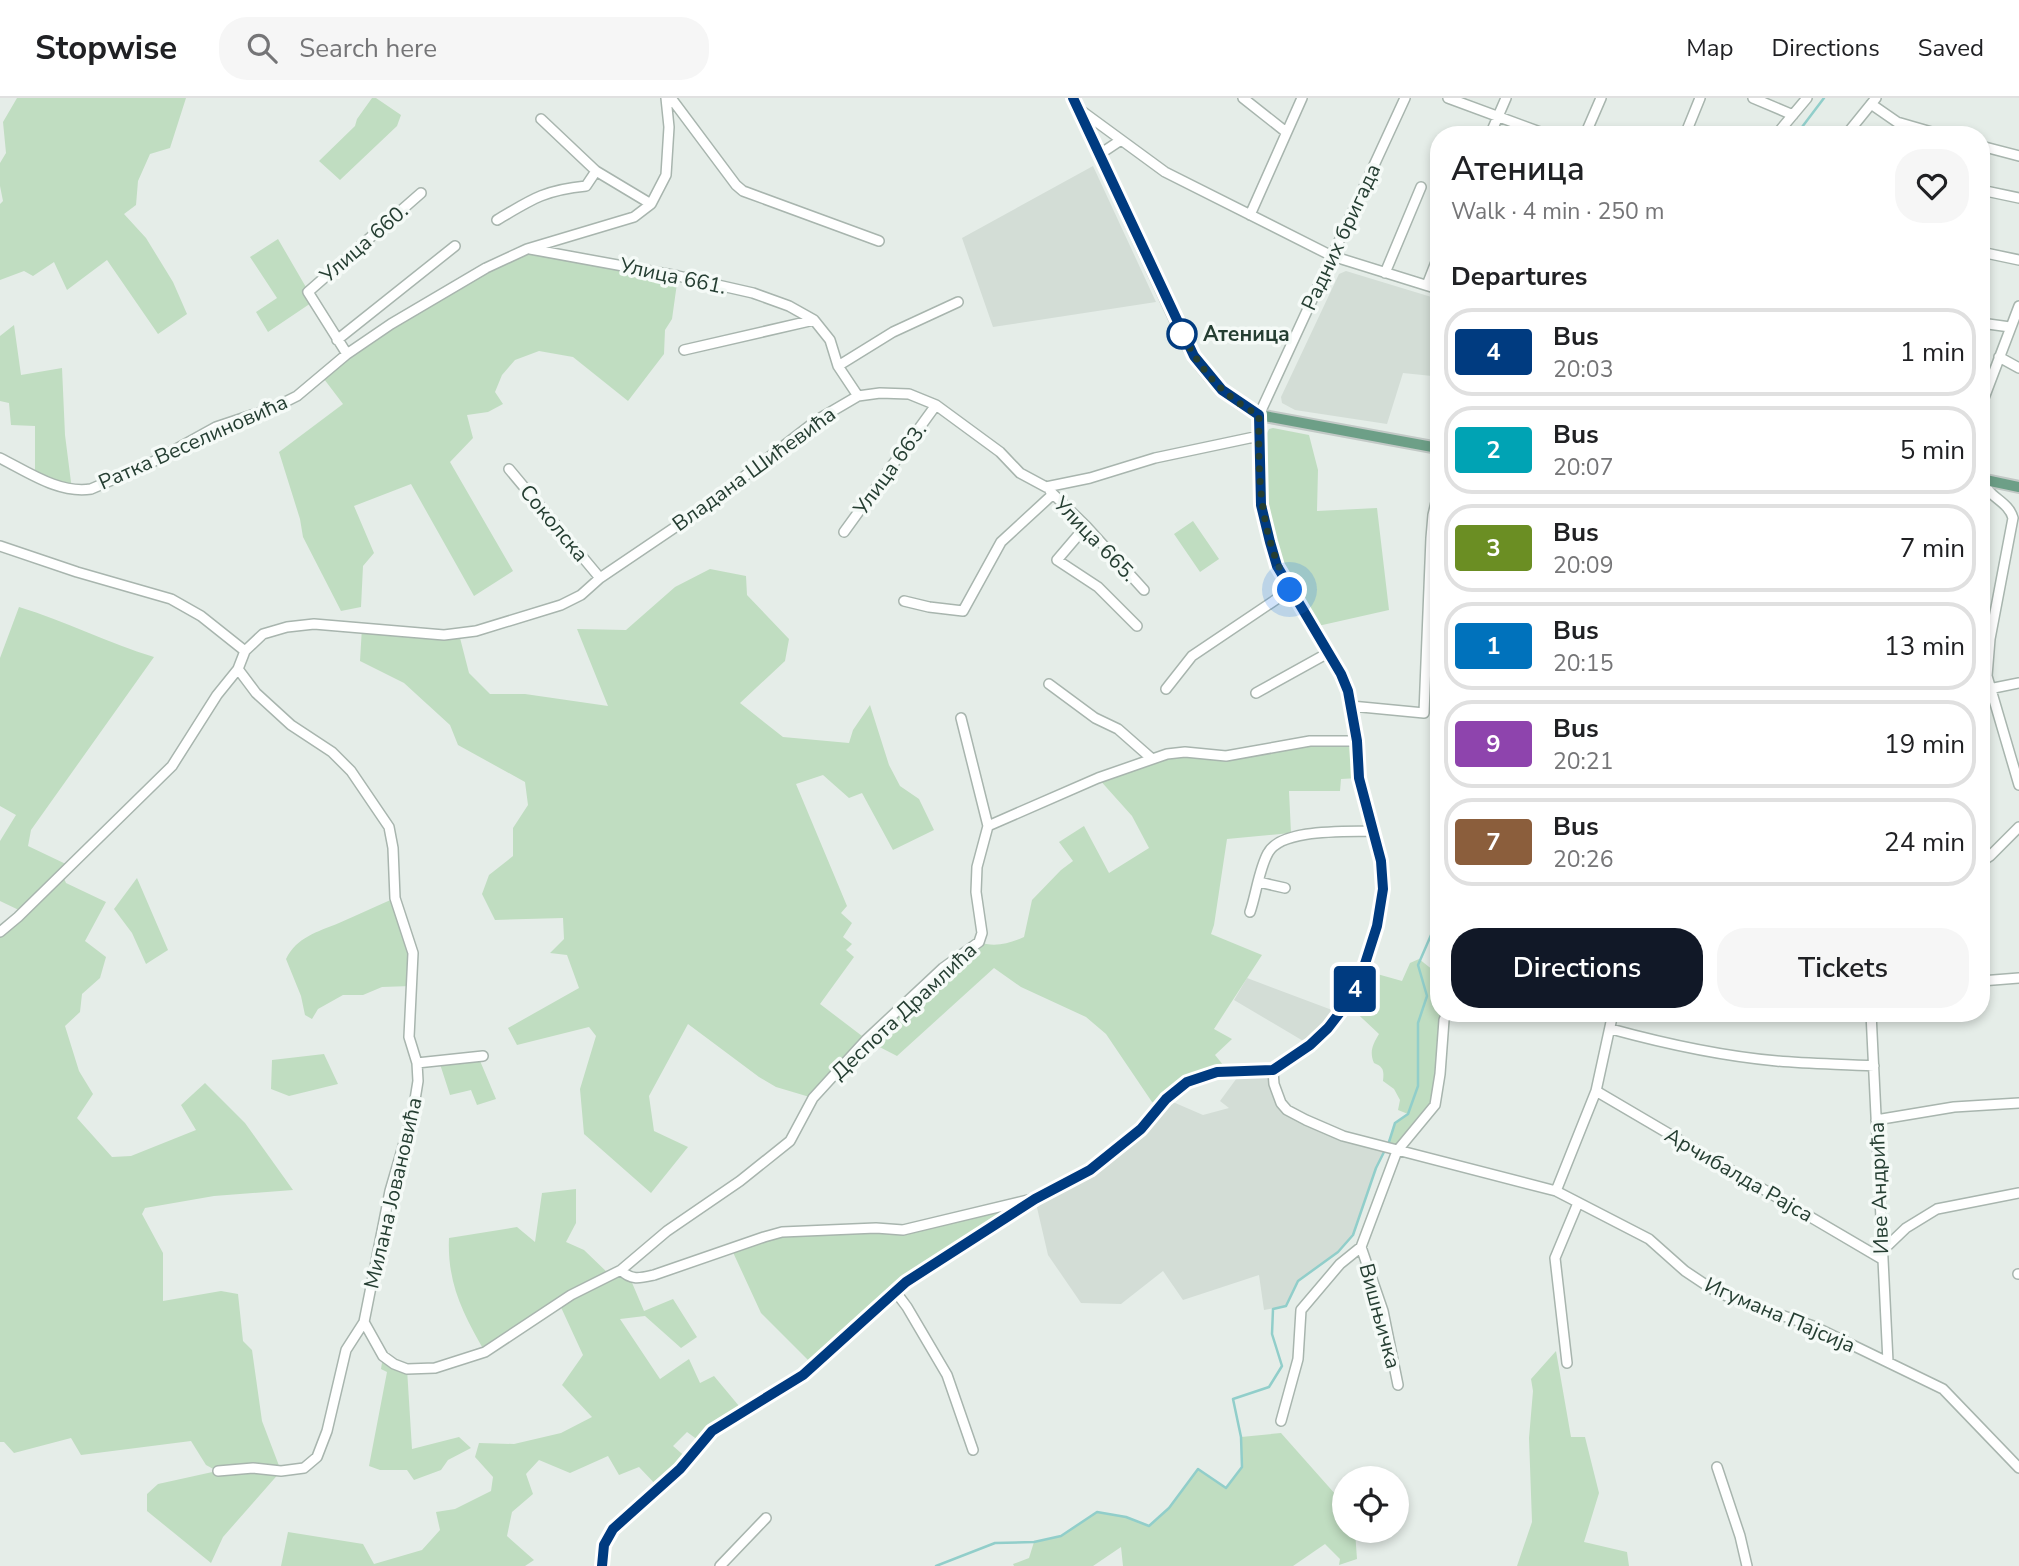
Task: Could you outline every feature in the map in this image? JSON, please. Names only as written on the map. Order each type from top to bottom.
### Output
[{"type":"main road","points":[[1073,98],[1194,356],[1222,390],[1259,415],[1430,447]]},
{"type":"main road","points":[[1990,481],[2019,487]]},
{"type":"street","points":[[541,119],[596,171],[652,204],[666,175],[669,98]]},
{"type":"street","points":[[669,98],[743,191],[879,241]]},
{"type":"street","points":[[1243,98],[1286,132]]},
{"type":"street","points":[[1250,215],[1302,98]]},
{"type":"street","name":"Радних бригада","points":[[1259,415],[1405,98]]},
{"type":"street","points":[[1448,98],[1523,126]]},
{"type":"street","points":[[1494,126],[1506,98]]},
{"type":"street","points":[[1589,126],[1601,98]]},
{"type":"street","points":[[1689,126],[1700,98]]},
{"type":"street","points":[[1753,98],[1793,115]]},
{"type":"street","points":[[1784,126],[1807,98]]},
{"type":"street","points":[[1853,126],[1874,101],[1896,122],[1910,126]]},
{"type":"street","points":[[1079,109],[1165,172],[1250,215],[1332,256],[1430,286]]},
{"type":"street","points":[[1100,154],[1121,140]]},
{"type":"street","points":[[1990,148],[2019,156]]},
{"type":"street","points":[[497,220],[555,189],[586,186],[596,171]]},
{"type":"street","points":[[1385,273],[1421,187]]},
{"type":"street","points":[[1990,192],[2019,198]]},
{"type":"street","name":"Улица 660.","points":[[337,340],[308,292],[421,193]]},
{"type":"street","name":"Ратка Веселиновића","points":[[0,458],[61,487],[81,491],[91,489],[149,464],[216,427],[273,408],[297,396],[347,354],[391,324],[486,268],[527,249],[634,217],[652,204]]},
{"type":"street","points":[[347,354],[337,340],[455,246]]},
{"type":"street","name":"Улица 661.","points":[[527,249],[633,267],[753,293],[789,306],[814,320],[830,340],[838,366],[858,396]]},
{"type":"street","points":[[1990,255],[2019,260]]},
{"type":"street","points":[[1427,285],[1430,277]]},
{"type":"street","points":[[838,366],[893,332],[958,302]]},
{"type":"street","points":[[1990,378],[2019,306]]},
{"type":"street","points":[[684,350],[814,320]]},
{"type":"street","points":[[1990,324],[2010,327]]},
{"type":"street","points":[[1999,357],[2019,368]]},
{"type":"street","name":"Владана Шићевића","points":[[245,651],[263,635],[287,627],[314,624],[444,635],[477,631],[561,605],[581,595],[600,578],[702,509],[817,420],[858,396],[880,393],[909,394],[936,405],[1000,452],[1020,473],[1049,491]]},
{"type":"street","name":"Улица 663.","points":[[844,533],[936,405]]},
{"type":"street","points":[[602,1566],[604,1545],[613,1529],[680,1469],[712,1431],[803,1375],[895,1291],[970,1239],[1035,1199],[1090,1170],[1141,1129],[1166,1099],[1187,1082],[1217,1072],[1273,1070],[1310,1045],[1328,1028],[1351,998],[1377,926],[1383,889],[1381,861],[1359,778],[1351,706],[1341,674],[1277,566],[1265,523],[1261,505],[1259,415]]},
{"type":"street","points":[[904,601],[963,611],[1001,542],[1049,491],[1155,458],[1259,436]]},
{"type":"street","name":"Соколска","points":[[509,469],[600,578]]},
{"type":"street","name":"Улица 665.","points":[[1049,491],[1086,526],[1143,590]]},
{"type":"street","points":[[1990,493],[2009,507],[2014,519],[1990,639]]},
{"type":"street","points":[[1086,526],[1057,560],[1098,587],[1137,626]]},
{"type":"street","points":[[0,546],[171,599],[201,616],[245,651],[239,669],[217,695],[172,766],[0,932]]},
{"type":"street","points":[[1351,706],[1424,713],[1430,563]]},
{"type":"street","points":[[1166,689],[1192,656],[1290,590]]},
{"type":"street","points":[[1256,693],[1328,653]]},
{"type":"street","name":"Милана Јовановића","points":[[239,669],[256,693],[291,725],[331,752],[351,771],[389,827],[393,848],[395,898],[413,953],[409,1037],[417,1063],[417,1095],[390,1191],[364,1322]]},
{"type":"street","points":[[1048,684],[1095,718],[1118,729],[1151,758]]},
{"type":"street","points":[[1990,689],[2019,684]]},
{"type":"street","points":[[1990,692],[2019,785]]},
{"type":"street","name":"Деспота Драмлића","points":[[621,1270],[667,1231],[740,1181],[790,1141],[813,1098],[866,1040],[943,968],[979,942],[982,933],[976,892],[977,867],[988,825],[961,718]]},
{"type":"street","points":[[988,825],[1151,758],[1185,752],[1226,756],[1310,741],[1357,741]]},
{"type":"street","points":[[1990,856],[2019,827]]},
{"type":"street","points":[[1250,912],[1271,849],[1296,835],[1373,831]]},
{"type":"street","points":[[1259,882],[1285,888]]},
{"type":"street","points":[[1990,980],[2019,978]]},
{"type":"street","points":[[1281,1421],[1298,1359],[1301,1310],[1340,1264],[1361,1247],[1397,1151],[1435,1105],[1444,1022]]},
{"type":"street","points":[[1556,1191],[1595,1091],[1612,1022]]},
{"type":"street","name":"Иве Андрића","points":[[1872,1022],[1888,1362]]},
{"type":"street","points":[[1611,1029],[1663,1043],[1728,1055],[1777,1061],[1874,1066]]},
{"type":"street","points":[[417,1063],[482,1056]]},
{"type":"street","name":"Игумана Пајсија","points":[[1273,1070],[1278,1098],[1287,1110],[1343,1136],[1556,1191],[1649,1239],[1685,1271],[1712,1289],[1813,1326],[1943,1389],[2019,1468]]},
{"type":"street","name":"Арчибалда Рајса","points":[[1595,1091],[1882,1255]]},
{"type":"street","points":[[1876,1120],[1954,1107],[2019,1103]]},
{"type":"street","points":[[1882,1255],[1906,1228],[1937,1209],[2019,1193]]},
{"type":"street","points":[[218,1471],[253,1468],[281,1471],[304,1468],[317,1457],[327,1431],[346,1350],[364,1322],[383,1356],[394,1364],[407,1369],[435,1368],[485,1352],[571,1295],[621,1270],[630,1278],[638,1278],[782,1232],[876,1228],[903,1230],[1035,1199]]},
{"type":"street","points":[[1567,1363],[1555,1258],[1578,1203]]},
{"type":"street","name":"Вишњичка","points":[[1361,1247],[1383,1311],[1398,1385]]},
{"type":"street","points":[[895,1291],[947,1375],[973,1450]]},
{"type":"street","points":[[1717,1467],[1747,1566]]},
{"type":"street","points":[[720,1566],[766,1518]]},
{"type":"shaded area","points":[[1093,166],[1156,302],[993,327],[962,238]]},
{"type":"shaded area","points":[[1346,271],[1430,297],[1430,376],[1403,373],[1387,424],[1295,410],[1282,403],[1281,397],[1339,274]]},
{"type":"shaded area","points":[[1247,978],[1340,1013],[1310,1045],[1234,1000]]},
{"type":"shaded area","points":[[1242,1071],[1273,1071],[1278,1098],[1306,1120],[1386,1147],[1353,1235],[1338,1252],[1298,1281],[1286,1306],[1264,1310],[1259,1275],[1183,1300],[1163,1271],[1121,1304],[1081,1303],[1048,1255],[1035,1199],[1054,1191],[1125,1143],[1166,1099],[1203,1115],[1229,1108],[1220,1101]]},
{"type":"green space","points":[[17,98],[186,98],[170,148],[150,154],[138,181],[136,205],[124,214],[146,238],[173,282],[187,314],[158,334],[107,260],[67,290],[54,262],[33,276],[24,271],[0,280],[0,204],[3,201],[0,163],[6,153],[3,122]]},
{"type":"green space","points":[[372,98],[401,115],[397,126],[340,180],[319,161],[355,126]]},
{"type":"green space","points":[[278,239],[314,301],[268,332],[256,312],[277,298],[250,257]]},
{"type":"green space","points":[[527,249],[678,276],[672,319],[665,330],[664,354],[628,401],[573,357],[539,351],[515,360],[502,375],[495,392],[503,404],[488,412],[467,415],[473,438],[450,462],[513,571],[474,596],[411,484],[354,506],[374,553],[363,566],[361,607],[341,611],[303,537],[279,452],[343,404],[321,375],[391,324]]},
{"type":"green space","points":[[14,325],[21,375],[62,368],[65,435],[72,490],[35,475],[35,426],[11,425],[9,403],[0,401],[0,336]]},
{"type":"green space","points":[[1273,428],[1309,435],[1318,470],[1317,511],[1377,508],[1389,610],[1318,626],[1284,565],[1267,515],[1264,465],[1267,433]]},
{"type":"green space","points":[[1193,521],[1219,559],[1200,572],[1174,534]]},
{"type":"green space","points":[[710,569],[746,576],[747,595],[789,639],[785,661],[740,703],[783,737],[849,743],[853,730],[870,705],[889,765],[900,786],[919,799],[934,830],[893,850],[862,793],[849,798],[823,775],[796,784],[847,906],[841,913],[852,923],[843,937],[852,944],[846,950],[854,957],[820,1004],[866,1039],[979,942],[997,945],[1024,937],[1032,900],[1073,861],[1059,842],[1084,826],[1109,873],[1149,848],[1132,816],[1098,778],[1167,754],[1226,756],[1310,741],[1357,741],[1359,778],[1341,779],[1340,791],[1289,791],[1291,833],[1227,839],[1211,934],[1262,955],[1214,1029],[1232,1039],[1215,1055],[1228,1071],[1198,1076],[1160,1106],[1152,1102],[1106,1034],[1086,1017],[1021,987],[994,968],[897,1056],[866,1040],[813,1098],[776,1087],[759,1077],[688,1024],[649,1096],[654,1131],[688,1147],[651,1193],[584,1134],[580,1089],[596,1036],[589,1027],[517,1045],[508,1028],[579,988],[567,955],[550,953],[564,939],[563,918],[495,920],[482,894],[489,875],[513,856],[513,828],[528,805],[525,782],[458,745],[450,725],[404,683],[360,661],[362,627],[459,634],[469,673],[490,694],[525,694],[608,706],[577,629],[626,630],[675,587]]},
{"type":"green space","points":[[19,607],[154,657],[31,830],[28,846],[70,866],[62,874],[66,883],[106,902],[85,941],[106,957],[100,978],[82,994],[80,1012],[65,1026],[79,1071],[93,1094],[77,1118],[112,1157],[131,1156],[196,1130],[181,1105],[205,1083],[245,1123],[293,1190],[214,1196],[145,1208],[142,1214],[163,1253],[163,1301],[221,1291],[238,1294],[243,1341],[252,1350],[262,1421],[281,1471],[223,1537],[211,1563],[147,1511],[147,1494],[158,1484],[217,1471],[206,1465],[191,1441],[81,1455],[71,1438],[14,1453],[4,1442],[0,1442],[0,932],[23,912],[0,901],[0,841],[16,815],[0,806],[0,658]]},
{"type":"green space","points":[[137,878],[168,950],[146,964],[132,933],[114,909]]},
{"type":"green space","points":[[395,898],[413,953],[411,986],[382,987],[363,995],[343,995],[318,1009],[312,1019],[305,1015],[301,996],[286,959],[296,945],[308,936]]},
{"type":"green space","points":[[1419,959],[1430,968],[1430,1022],[1446,1022],[1435,1105],[1397,1151],[1386,1147],[1395,1123],[1408,1114],[1398,1110],[1400,1100],[1394,1089],[1383,1081],[1383,1070],[1374,1063],[1372,1048],[1379,1034],[1347,1004],[1363,970],[1402,981],[1410,963]]},
{"type":"green space","points":[[324,1054],[338,1084],[289,1096],[271,1089],[272,1060]]},
{"type":"green space","points":[[478,1056],[496,1099],[477,1105],[471,1090],[450,1095],[439,1061]]},
{"type":"green space","points":[[576,1189],[576,1223],[566,1242],[584,1250],[610,1275],[621,1270],[630,1278],[644,1311],[673,1299],[697,1337],[681,1348],[645,1316],[620,1319],[660,1379],[689,1359],[700,1383],[714,1376],[744,1412],[702,1443],[687,1432],[673,1446],[688,1459],[659,1488],[639,1467],[619,1475],[608,1456],[570,1473],[539,1460],[526,1474],[533,1494],[512,1512],[507,1536],[534,1560],[525,1566],[281,1566],[288,1532],[363,1544],[374,1564],[422,1550],[440,1530],[436,1512],[455,1509],[491,1491],[493,1477],[475,1457],[479,1443],[514,1444],[561,1433],[592,1417],[562,1385],[583,1355],[559,1303],[485,1352],[458,1298],[449,1254],[449,1238],[517,1227],[535,1242],[542,1193]]},
{"type":"green space","points":[[1035,1199],[895,1291],[814,1366],[761,1313],[731,1248],[763,1237],[903,1230]]},
{"type":"green space","points":[[1556,1351],[1571,1437],[1585,1437],[1599,1493],[1584,1542],[1627,1552],[1629,1566],[1517,1566],[1532,1522],[1529,1438],[1533,1391],[1531,1379]]},
{"type":"green space","points":[[383,1356],[407,1369],[412,1449],[459,1437],[471,1448],[448,1460],[441,1470],[414,1480],[407,1470],[380,1470],[369,1466],[387,1372],[381,1369]]},
{"type":"green space","points":[[1281,1433],[1332,1490],[1332,1543],[1356,1543],[1357,1559],[1339,1565],[1340,1559],[1325,1544],[1293,1566],[1123,1566],[1121,1547],[1093,1566],[1014,1566],[1013,1564],[1029,1558],[1034,1542],[1061,1536],[1097,1512],[1126,1517],[1149,1526],[1169,1508],[1198,1469],[1227,1488],[1242,1467],[1241,1437]]},
{"type":"waterway","points":[[1803,126],[1824,98]]},
{"type":"waterway","points":[[936,1566],[995,1543],[1034,1542],[1061,1536],[1097,1512],[1126,1517],[1149,1526],[1169,1508],[1198,1469],[1226,1488],[1242,1467],[1241,1437],[1233,1399],[1269,1387],[1282,1366],[1272,1334],[1273,1309],[1286,1306],[1298,1281],[1338,1252],[1353,1235],[1395,1123],[1408,1114],[1418,1086],[1418,1023],[1427,996],[1418,965],[1430,937]]},
{"type":"bus line","name":"4","points":[[602,1566],[604,1545],[613,1529],[680,1469],[712,1431],[803,1375],[918,1273],[1035,1199],[1090,1170],[1141,1129],[1166,1099],[1187,1082],[1208,1073],[1273,1070],[1310,1045],[1328,1028],[1351,998],[1370,950],[1382,900],[1383,881],[1381,861],[1359,778],[1357,741],[1348,691],[1341,674],[1277,566],[1261,505],[1259,415],[1237,403],[1222,390],[1205,372],[1187,345],[1073,98]]},
{"type":"place","name":"Атеница","points":[[1182,334]]},
{"type":"route","points":[[1182,334],[1178,324],[1187,345],[1214,382],[1237,403],[1259,415],[1261,505],[1277,566],[1290,590]]}]
